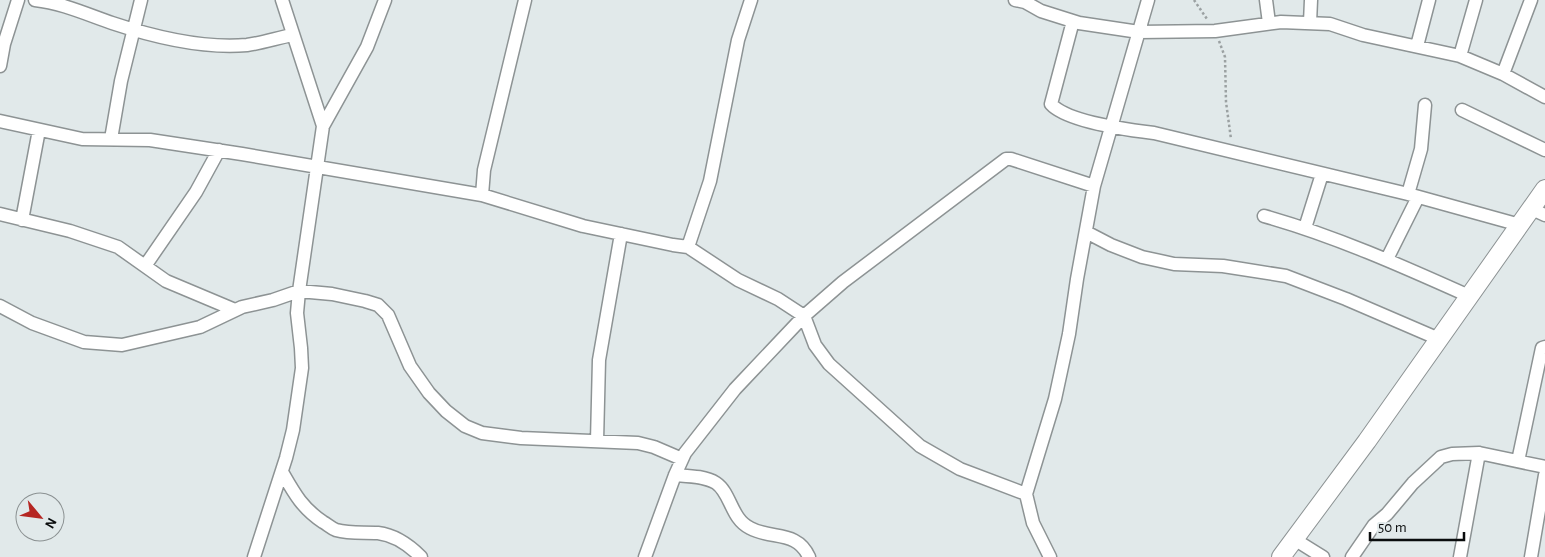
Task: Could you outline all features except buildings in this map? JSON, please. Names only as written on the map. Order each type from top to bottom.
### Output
[{"type":"street","points":[[0,66],[4,44],[18,0]]},
{"type":"street","points":[[35,0],[176,40],[216,46],[248,44],[292,36]]},
{"type":"street","points":[[111,139],[133,29],[141,0]]},
{"type":"street","points":[[282,0],[292,36],[323,126]]},
{"type":"street","points":[[254,557],[282,472],[293,430],[302,368],[302,348],[297,313],[299,291],[323,126],[367,47],[386,0]]},
{"type":"street","points":[[482,195],[484,170],[525,0]]},
{"type":"street","points":[[688,247],[710,181],[732,66],[751,0]]},
{"type":"street","points":[[1050,557],[1033,523],[1026,494],[1055,399],[1069,334],[1076,279],[1094,186],[1148,0]]},
{"type":"street","points":[[1266,0],[1269,23]]},
{"type":"street","points":[[1310,23],[1311,0]]},
{"type":"street","points":[[1417,46],[1430,0]]},
{"type":"street","points":[[1460,56],[1476,0]]},
{"type":"street","points":[[1503,74],[1531,0]]},
{"type":"street","points":[[1022,1],[1041,11],[1073,21],[1139,32],[1162,33],[1215,30],[1281,22],[1330,24],[1363,35],[1460,56],[1503,74],[1545,97]]},
{"type":"street","points":[[1073,21],[1051,104],[1060,112],[1112,127],[1154,133],[1413,195],[1520,225]]},
{"type":"street","points":[[1387,259],[1413,195],[1421,149],[1425,105]]},
{"type":"street","points":[[1462,110],[1545,150]]},
{"type":"street","points":[[0,121],[82,139],[150,140],[318,166],[482,195],[583,226],[688,247],[738,280],[778,299],[804,316],[815,345],[829,364],[920,446],[960,469],[1026,494]]},
{"type":"street","points":[[22,220],[39,130]]},
{"type":"street","points":[[145,266],[196,192],[219,150]]},
{"type":"street","points":[[645,557],[682,459],[702,430],[735,389],[804,316],[843,282],[1003,160],[1011,159],[1094,186]]},
{"type":"street","points":[[1305,228],[1322,174]]},
{"type":"street","points":[[1281,557],[1367,441],[1520,225],[1539,212],[1545,189]]},
{"type":"street","points":[[0,214],[70,231],[118,247],[166,281],[235,310]]},
{"type":"street","points":[[1264,216],[1305,228],[1387,259],[1469,296]]},
{"type":"street","points":[[1086,232],[1111,245],[1142,257],[1174,264],[1223,266],[1286,276],[1346,299],[1439,339]]},
{"type":"street","points":[[597,441],[599,360],[621,234]]},
{"type":"street","points":[[0,306],[32,323],[84,342],[122,345],[200,326],[235,310],[299,291],[365,300],[378,305],[388,315],[410,366],[429,393],[446,411],[465,426],[482,433],[521,438],[638,443],[654,447],[682,459]]},
{"type":"street","points":[[1518,461],[1542,348],[1545,347]]},
{"type":"street","points":[[1460,557],[1479,453]]},
{"type":"street","points":[[1352,557],[1374,525],[1441,457],[1452,454],[1479,453],[1545,467]]},
{"type":"street","points":[[282,472],[298,501],[313,515],[334,529],[352,533],[379,533],[398,538],[414,549],[421,557]]},
{"type":"street","points":[[675,475],[714,482],[720,487],[736,516],[749,528],[767,534],[788,537],[800,543],[809,557]]},
{"type":"street","points":[[1531,557],[1545,475]]},
{"type":"street","points":[[1294,539],[1322,557]]},
{"type":"path","points":[[1194,0],[1215,30],[1225,57],[1226,102],[1233,153]]}]
